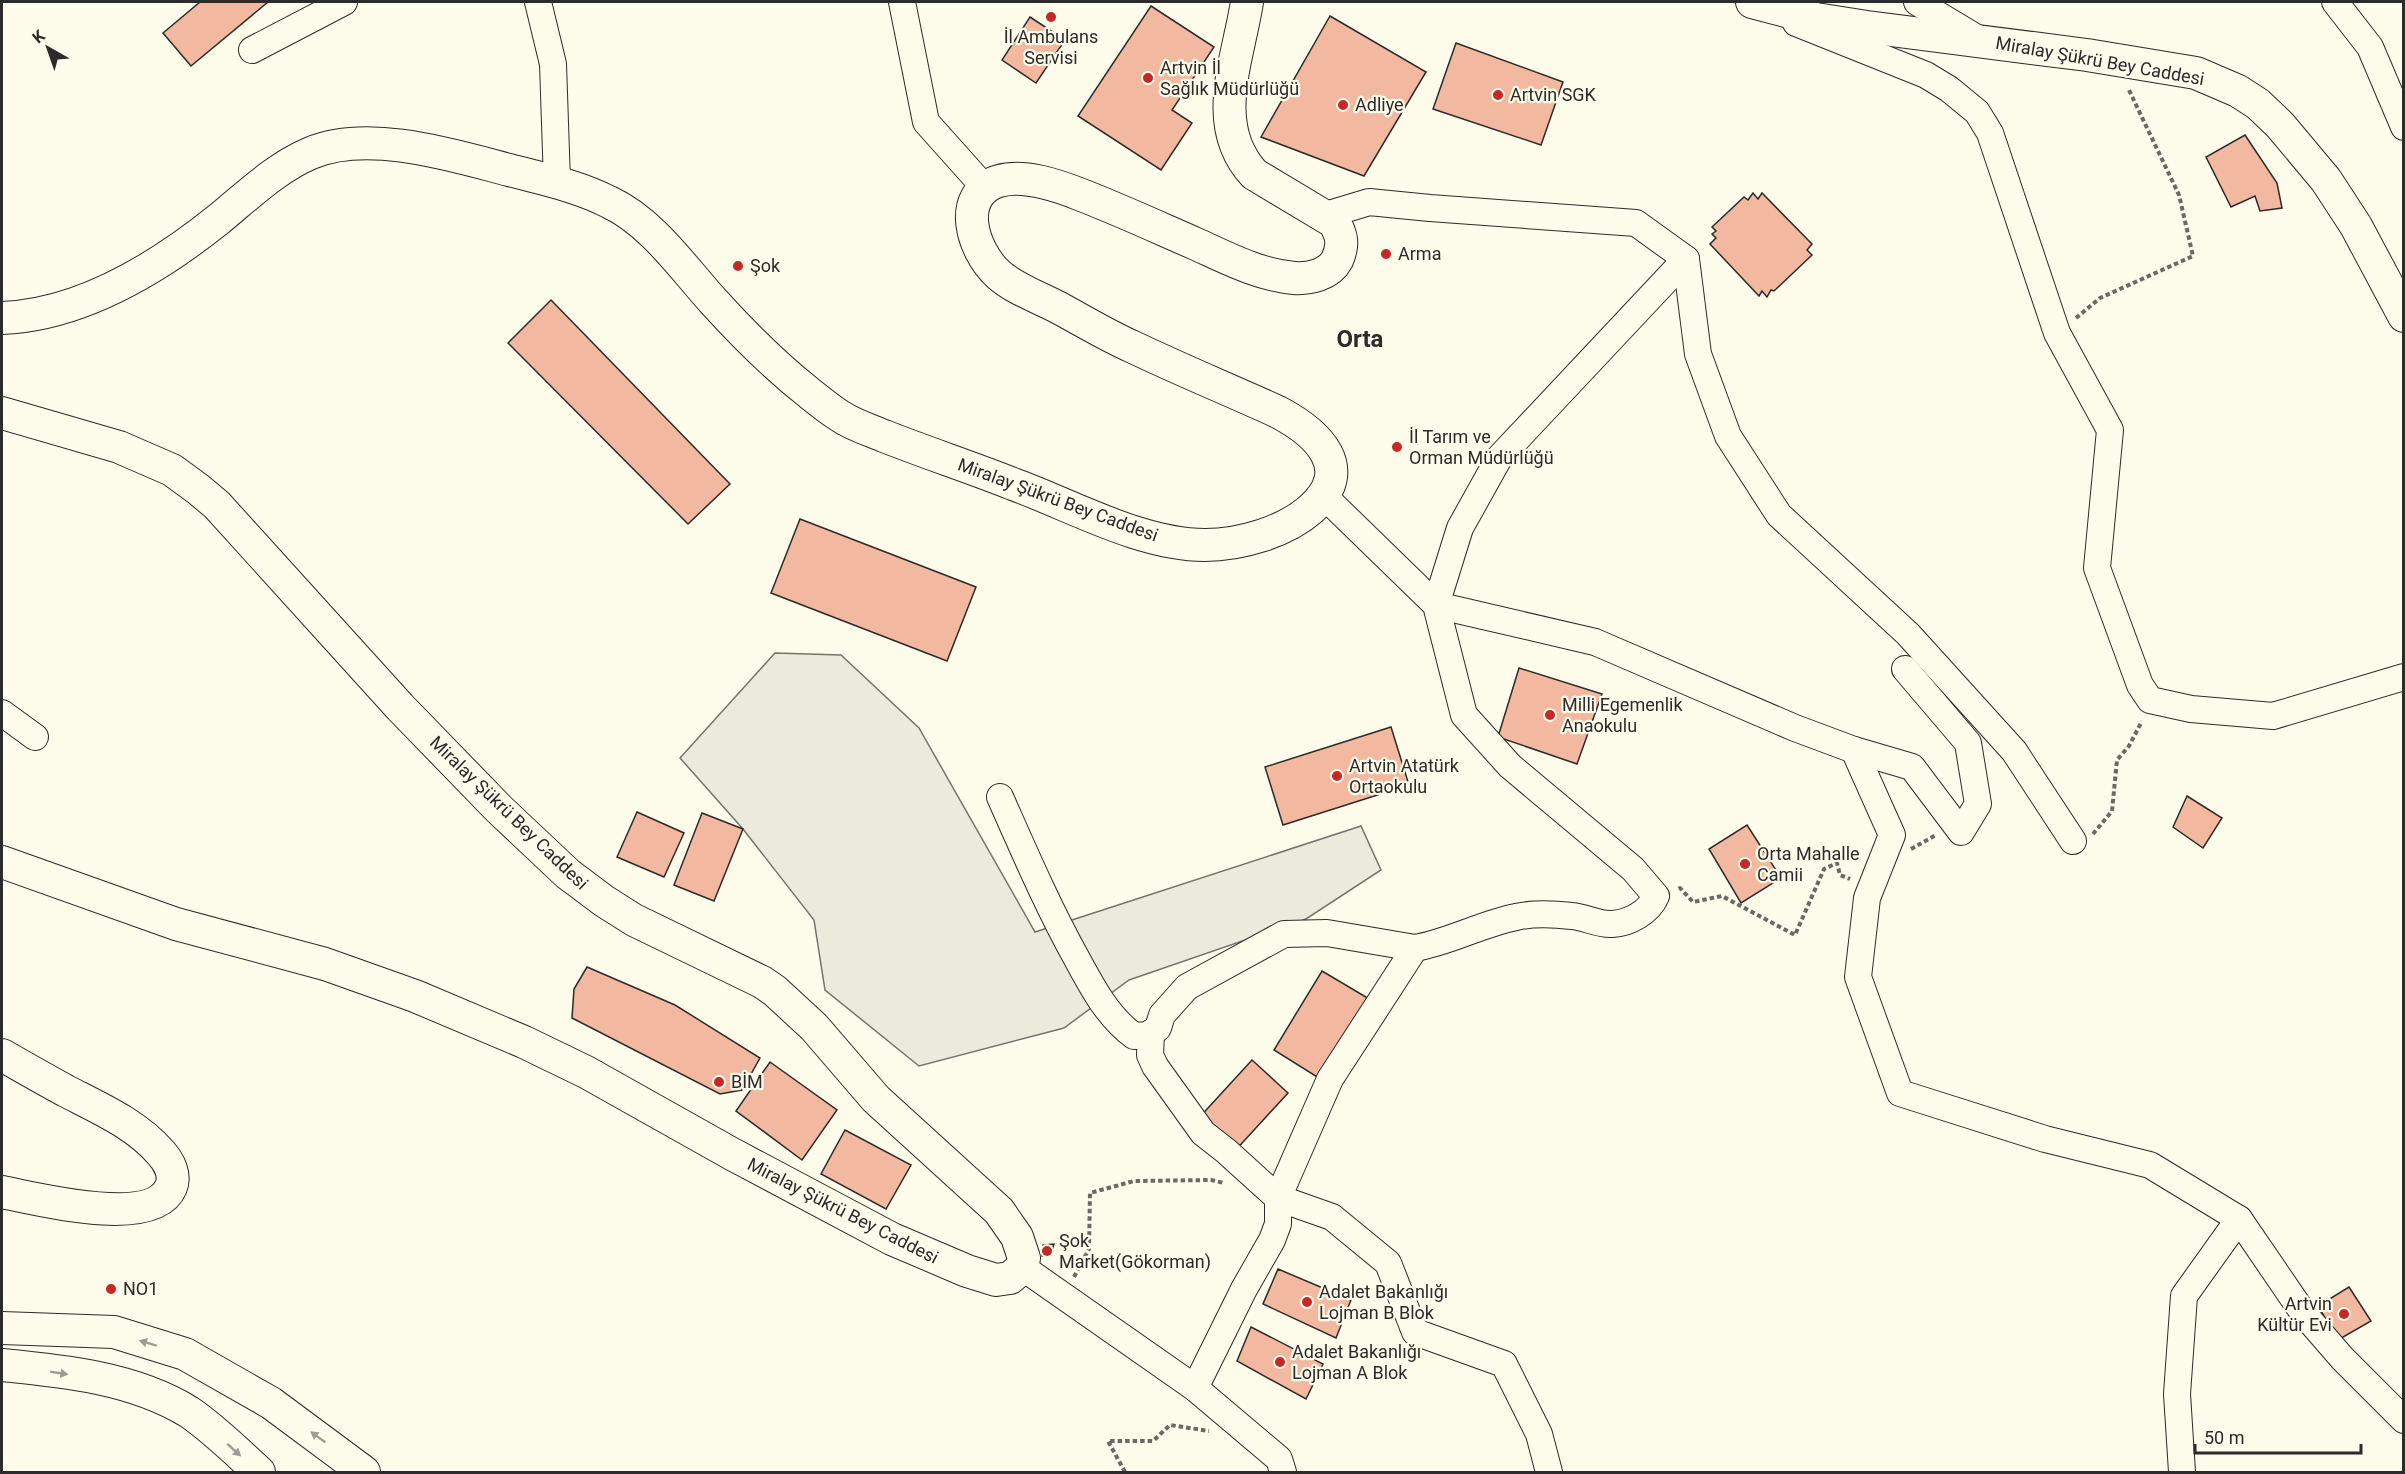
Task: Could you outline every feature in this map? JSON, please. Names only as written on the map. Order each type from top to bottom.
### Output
[{"type":"main road","points":[[1247,2],[1228,109],[1233,140],[1246,165],[1254,174],[1326,215],[1334,222],[1341,233],[1342,249],[1335,262],[1325,272],[1312,277],[1279,276],[1245,265],[1066,189],[1041,182],[1000,181],[984,188],[970,211],[973,230],[981,250],[998,274],[1132,347],[1294,420],[1313,435],[1328,452],[1331,465],[1330,480],[1324,497]]},
{"type":"main road","name":"Miralay Şükrü Bey Caddesi","points":[[1752,2],[1816,19],[2196,73],[2238,91],[2258,104],[2298,145],[2342,202],[2403,316]]},
{"type":"main road","name":"Miralay Şükrü Bey Caddesi","points":[[2,318],[26,317],[54,311],[121,283],[177,252],[274,174],[309,153],[328,148],[369,144],[405,146],[467,158],[557,182],[613,203],[635,218],[654,236],[746,336],[804,389],[841,417],[879,434],[1014,484],[1115,525],[1143,534],[1203,545],[1233,543],[1280,527],[1304,515],[1324,497]]},
{"type":"main road","name":"Miralay Şükrü Bey Caddesi","points":[[2,413],[80,435],[144,457],[172,470],[217,505],[399,707],[499,809],[568,874],[634,921],[762,982],[793,1007],[834,1049],[876,1099],[999,1211],[1011,1226],[1022,1248],[1024,1258],[1022,1267],[1010,1278],[996,1280],[967,1271],[892,1239],[732,1154],[626,1092],[524,1042],[415,996],[325,964],[176,924],[2,862]]},
{"type":"main road","points":[[2,1055],[132,1128],[161,1153],[169,1164],[173,1183],[166,1196],[157,1202],[128,1208],[62,1205],[2,1192]]},
{"type":"main road","points":[[2,1328],[114,1332],[185,1354],[271,1403],[364,1473]]},
{"type":"main road","points":[[2,1365],[106,1380],[149,1392],[189,1413],[259,1473]]},
{"type":"street","points":[[252,50],[344,2]]},
{"type":"street","points":[[538,2],[553,64],[557,182]]},
{"type":"street","points":[[902,2],[926,122],[984,188]]},
{"type":"street","points":[[1752,2],[1817,33],[1926,75],[1949,89],[1977,112],[1990,134],[2057,333],[2110,430],[2097,568],[2140,684],[2151,700],[2191,709],[2274,716],[2403,677]]},
{"type":"street","points":[[1917,2],[1983,42]]},
{"type":"street","points":[[2335,2],[2370,47],[2403,127]]},
{"type":"street","points":[[1326,215],[1369,202],[1636,223],[1686,259],[1698,354],[1728,436],[1779,515],[1908,634],[2014,751],[2073,841]]},
{"type":"street","points":[[1000,796],[1056,922],[1097,996],[1125,1029],[1134,1036],[1148,1035],[1158,1028],[1162,1015],[1187,987],[1284,933],[1327,933],[1415,948],[1428,946],[1478,926],[1519,916],[1572,916],[1611,924],[1635,918],[1653,904],[1656,896],[1633,868],[1510,766],[1464,715],[1436,605],[1460,528],[1499,458],[1686,259]]},
{"type":"street","points":[[1324,497],[1436,605],[1595,642],[1795,728],[1854,750],[1912,767],[1961,832],[1978,804],[1968,743],[1905,669]]},
{"type":"street","points":[[2,713],[35,737]]},
{"type":"street","points":[[1854,750],[1892,835],[1867,898],[1858,977],[1900,1093],[2045,1139],[2150,1165],[2239,1219],[2304,1314],[2342,1358],[2403,1420]]},
{"type":"street","points":[[1195,1388],[1244,1289],[1272,1240],[1278,1224],[1278,1198],[1330,1079],[1415,948]]},
{"type":"street","points":[[1152,1033],[1150,1054],[1155,1066],[1203,1133],[1278,1198],[1332,1217],[1388,1263],[1415,1332],[1504,1364],[1539,1434],[1550,1473]]},
{"type":"street","points":[[2182,1473],[2177,1394],[2184,1296],[2239,1219]]},
{"type":"street","points":[[1022,1267],[1195,1388],[1279,1459],[1283,1473]]},
{"type":"path","points":[[2057,333],[2100,298],[2193,256],[2179,195],[2115,60]]},
{"type":"path","points":[[2073,841],[2092,836],[2112,812],[2117,760],[2138,730],[2151,700]]},
{"type":"path","points":[[1908,851],[1955,825]]},
{"type":"path","points":[[1653,904],[1680,888],[1693,902],[1722,897],[1795,934],[1824,870],[1837,863],[1840,875],[1852,880],[1876,875]]},
{"type":"path","points":[[1065,1296],[1089,1249],[1090,1193],[1134,1181],[1211,1180],[1231,1184]]},
{"type":"path","points":[[1125,1473],[1107,1441],[1153,1440],[1170,1425],[1212,1431]]},
{"type":"shaded area","points":[[775,653],[841,655],[919,728],[1035,932],[1361,826],[1381,870],[1306,919],[1129,980],[1064,1028],[919,1066],[825,990],[814,920],[743,829],[680,758]]},
{"type":"building","points":[[200,2],[268,2],[191,66],[163,33]]},
{"type":"building","name":"Artvin İl Sağlık Müdürlüğü","points":[[1151,6],[1214,47],[1172,110],[1192,123],[1161,170],[1078,116]]},
{"type":"building","name":"Adliye","points":[[1330,16],[1426,72],[1364,176],[1261,137]]},
{"type":"building","points":[[1030,17],[1065,40],[1036,83],[1002,60]]},
{"type":"building","name":"Artvin SGK","points":[[1456,43],[1563,82],[1541,145],[1433,109]]},
{"type":"building","points":[[2245,135],[2277,183],[2282,208],[2260,211],[2255,196],[2231,207],[2206,157]]},
{"type":"building","points":[[1753,193],[1758,199],[1762,193],[1812,244],[1807,250],[1812,255],[1774,291],[1771,290],[1767,297],[1762,291],[1759,296],[1710,244],[1716,238],[1712,234],[1716,231],[1712,227],[1744,197],[1748,200]]},
{"type":"building","points":[[551,300],[730,484],[688,524],[508,343]]},
{"type":"building","points":[[800,519],[976,587],[947,661],[771,593]]},
{"type":"building","name":"Milli Egemenlik Anaokulu","points":[[1519,668],[1602,694],[1577,764],[1498,737]]},
{"type":"building","name":"Artvin Atatürk Ortaokulu","points":[[1391,727],[1409,785],[1283,825],[1265,767]]},
{"type":"building","points":[[2187,796],[2222,818],[2203,848],[2173,827]]},
{"type":"building","points":[[637,812],[684,833],[664,877],[617,857]]},
{"type":"building","points":[[702,813],[743,829],[714,901],[674,885]]},
{"type":"building","name":"Orta Mahalle Camii","points":[[1747,825],[1781,878],[1741,903],[1709,849]]},
{"type":"building","points":[[587,967],[675,1005],[760,1058],[742,1090],[720,1094],[572,1018],[574,989]]},
{"type":"building","points":[[1322,971],[1371,1000],[1322,1080],[1274,1050]]},
{"type":"building","points":[[1252,1060],[1288,1093],[1233,1153],[1197,1120]]},
{"type":"building","points":[[770,1062],[837,1110],[802,1160],[736,1111]]},
{"type":"building","points":[[845,1130],[911,1165],[886,1209],[821,1174]]},
{"type":"building","name":"Şok Market(Gökorman)","points":[[1054,1244],[1050,1256],[1042,1256],[1043,1245]]},
{"type":"building","name":"Adalet Bakanlığı Lojman B Blok","points":[[1278,1269],[1351,1300],[1336,1338],[1263,1304]]},
{"type":"building","name":"Artvin Kültür Evi","points":[[2349,1287],[2371,1321],[2338,1340],[2318,1306]]},
{"type":"building","name":"Adalet Bakanlığı Lojman A Blok","points":[[1251,1327],[1323,1364],[1306,1399],[1237,1361]]},
{"type":"place","name":"İl Ambulans Servisi","points":[[1051,17]]},
{"type":"place","name":"Artvin İl Sağlık Müdürlüğü","points":[[1148,78]]},
{"type":"place","name":"Artvin SGK","points":[[1498,95]]},
{"type":"place","name":"Adliye","points":[[1343,105]]},
{"type":"place","name":"Arma","points":[[1386,254]]},
{"type":"place","name":"Şok","points":[[738,266]]},
{"type":"place","name":"İl Tarım ve Orman Müdürlüğü","points":[[1397,447]]},
{"type":"place","name":"Milli Egemenlik Anaokulu","points":[[1550,715]]},
{"type":"place","name":"Artvin Atatürk Ortaokulu","points":[[1337,776]]},
{"type":"place","name":"Orta Mahalle Camii","points":[[1745,864]]},
{"type":"place","name":"BİM","points":[[719,1082]]},
{"type":"place","name":"Şok Market(Gökorman)","points":[[1047,1251]]},
{"type":"place","name":"NO1","points":[[111,1289]]},
{"type":"place","name":"Adalet Bakanlığı Lojman B Blok","points":[[1307,1302]]},
{"type":"place","name":"Artvin Kültür Evi","points":[[2344,1314]]},
{"type":"place","name":"Adalet Bakanlığı Lojman A Blok","points":[[1280,1362]]},
{"type":"district","name":"Orta","points":[[1360,339]]}]
